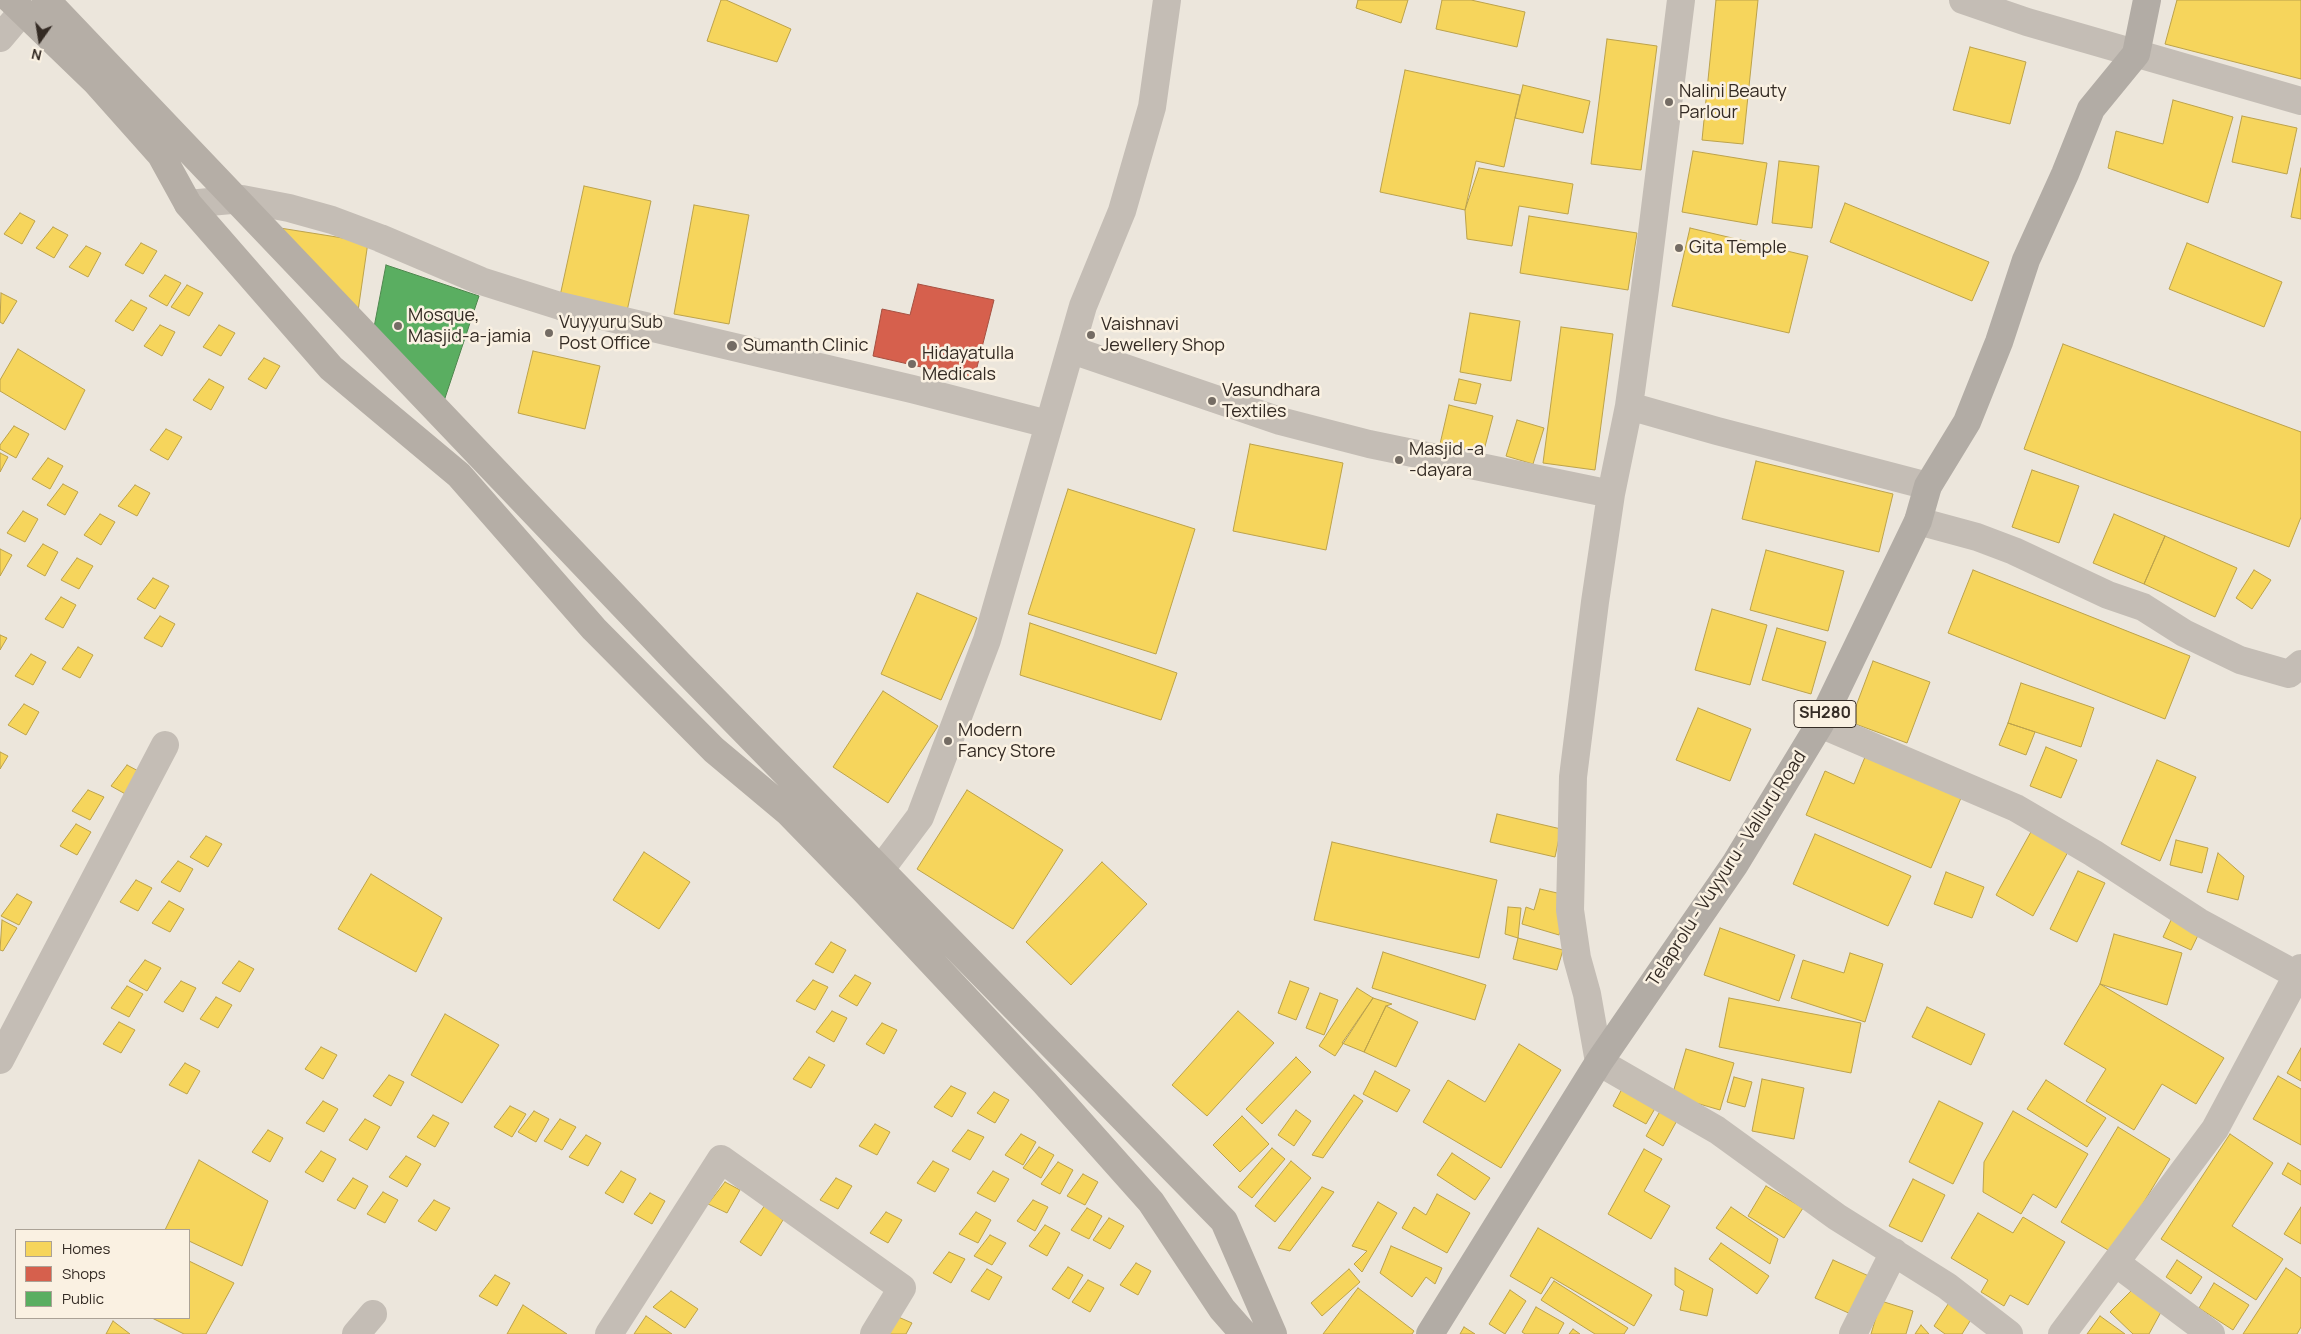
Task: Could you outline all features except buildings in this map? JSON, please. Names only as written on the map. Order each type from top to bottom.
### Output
[{"type":"main road","points":[[46,0],[680,665],[873,880],[1045,1083],[1151,1202],[1222,1309],[1244,1334]]},
{"type":"main road","name":"Telaprolu - Vuyyuru - Valluru Road","points":[[1430,1334],[1599,1062],[1735,864],[1820,724],[1918,521],[1928,486],[1968,422],[1999,342],[2026,260],[2091,109],[2136,54],[2147,0]]},
{"type":"main road","points":[[16,6],[96,82],[161,155],[188,204],[331,368],[459,475],[594,629],[714,750],[873,880],[1224,1221],[1273,1334]]},
{"type":"street","points":[[873,880],[920,817],[987,640],[1048,424],[1072,350],[1083,306],[1122,211],[1152,107],[1167,0]]},
{"type":"street","points":[[1681,0],[1645,289],[1628,406],[1611,494],[1584,680],[1574,777],[1570,910],[1577,958],[1587,994],[1599,1062],[1717,1130],[1837,1217],[1947,1286],[2009,1334]]},
{"type":"street","points":[[1963,0],[2027,22],[2301,101]]},
{"type":"street","points":[[0,38],[16,6]]},
{"type":"street","points":[[188,204],[237,200],[289,208],[332,220],[482,281],[560,306],[1048,424]]},
{"type":"street","points":[[1072,350],[1280,421],[1369,444],[1611,494]]},
{"type":"street","points":[[1628,406],[1717,432],[1928,486]]},
{"type":"street","points":[[1918,521],[1976,537],[2014,551],[2108,595],[2143,607],[2184,633],[2240,660],[2289,674],[2301,664]]},
{"type":"street","points":[[1820,724],[2016,808],[2093,853],[2199,922],[2299,972],[2215,1129],[2062,1334]]},
{"type":"street","points":[[0,1060],[166,745]]},
{"type":"street","points":[[608,1334],[721,1159],[902,1288],[874,1334]]},
{"type":"street","points":[[1853,1334],[1894,1252]]},
{"type":"street","points":[[2116,1263],[2212,1334]]},
{"type":"place","name":"Nalini Beauty Parlour","points":[[1669,102]]},
{"type":"place","name":"Gita Temple","points":[[1679,248]]},
{"type":"place","name":"Mosque, Masjid-a-jamia","points":[[398,326]]},
{"type":"place","name":"Vuyyuru Sub Post Office","points":[[549,333]]},
{"type":"place","name":"Vaishnavi Jewellery Shop","points":[[1091,335]]},
{"type":"place","name":"Sumanth Clinic","points":[[732,346]]},
{"type":"place","name":"Hidayatulla Medicals","points":[[912,364]]},
{"type":"place","name":"Vasundhara Textiles","points":[[1212,401]]},
{"type":"place","name":"Masjid -a -dayara","points":[[1399,460]]},
{"type":"place","name":"Modern Fancy Store","points":[[948,741]]}]
